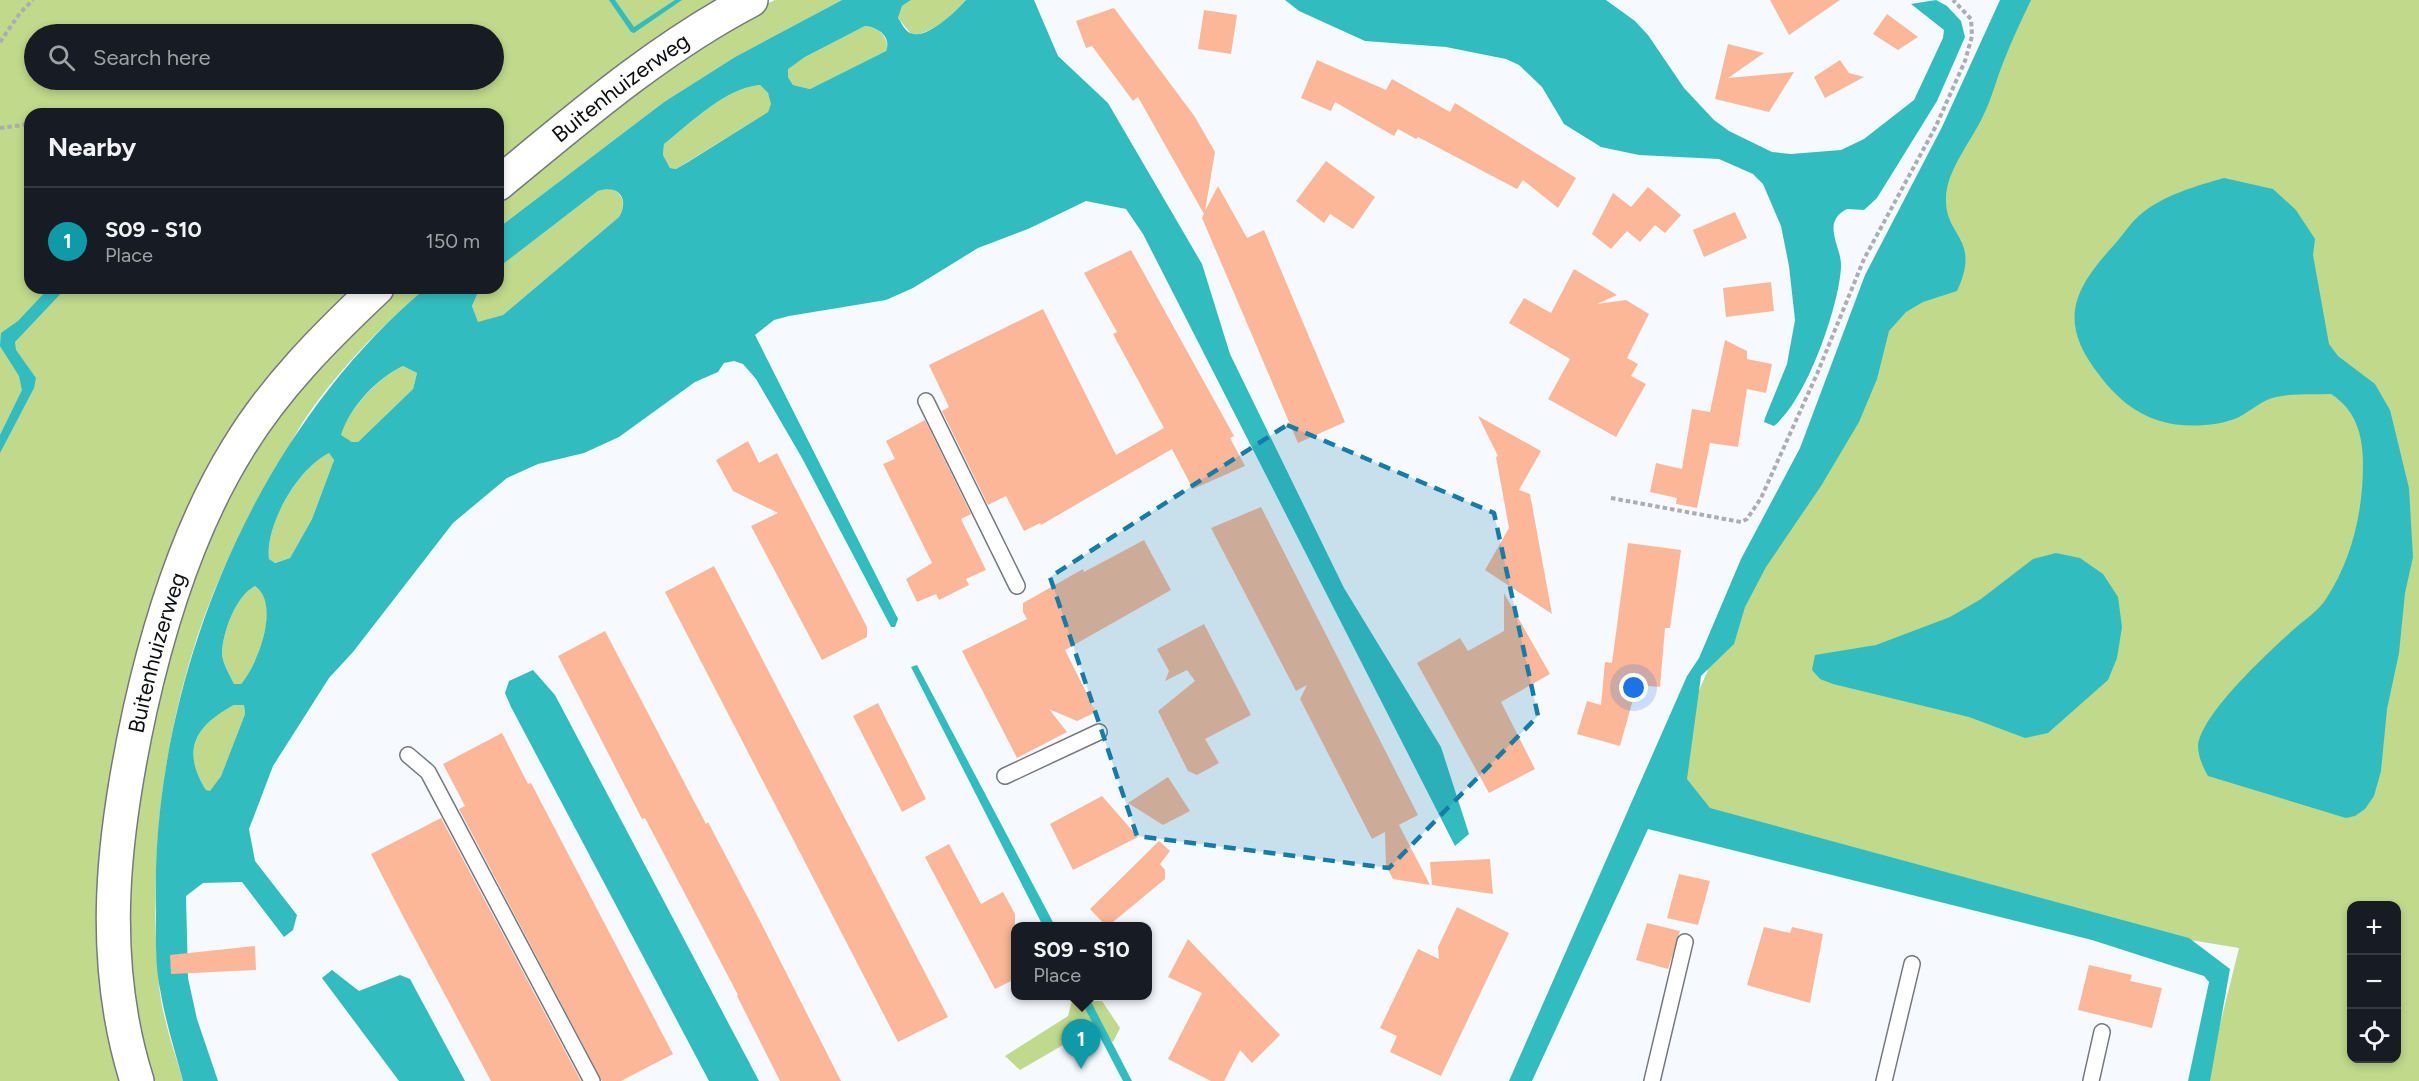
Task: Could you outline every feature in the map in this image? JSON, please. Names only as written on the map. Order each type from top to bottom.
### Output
[{"type":"street","name":"Buitenhuizerweg","points":[[504,179],[649,66],[710,24],[751,0]]},
{"type":"street","name":"Buitenhuizerweg","points":[[136,1081],[119,1011],[112,943],[112,893],[124,783],[146,683],[164,617],[188,551],[218,483],[237,449],[292,373],[371,294]]},
{"type":"lane","points":[[926,401],[1017,586]]},
{"type":"lane","points":[[1005,776],[1099,732]]},
{"type":"lane","points":[[408,755],[428,772],[592,1081]]},
{"type":"lane","points":[[1652,1081],[1685,942]]},
{"type":"lane","points":[[1884,1081],[1912,964]]},
{"type":"lane","points":[[2091,1081],[2102,1032]]},
{"type":"path","points":[[0,42],[20,13],[33,0]]},
{"type":"path","points":[[1611,498],[1742,522],[1747,519],[1761,498],[1817,375],[1864,259],[1936,126],[1965,61],[1972,26],[1968,13],[1953,0]]},
{"type":"path","points":[[0,128],[24,125]]},
{"type":"highlighted area","points":[[1287,425],[1494,513],[1538,716],[1389,868],[1137,836],[1050,577]]},
{"type":"green space","points":[[0,0],[728,0],[504,167],[504,108],[24,108],[24,294],[357,294],[267,388],[118,762],[125,1081],[0,1081]]},
{"type":"green space","points":[[775,0],[842,0],[735,57],[664,102],[504,223],[504,192],[605,114],[754,10]]},
{"type":"green space","points":[[911,0],[966,0],[935,27],[912,35],[898,18],[902,6]]},
{"type":"green space","points":[[2017,0],[2419,0],[2419,1081],[2206,1081],[2239,948],[2092,924],[1649,806],[1756,559]]},
{"type":"green space","points":[[865,26],[877,29],[882,34],[888,46],[886,51],[810,89],[793,85],[788,77],[787,69],[805,57]]},
{"type":"green space","points":[[760,85],[768,93],[772,104],[768,112],[676,169],[670,168],[663,155],[664,144],[721,99]]},
{"type":"green space","points":[[608,188],[620,195],[623,207],[619,217],[503,315],[478,323],[472,306],[477,294],[504,294],[504,263],[598,191]]},
{"type":"green space","points":[[385,294],[419,294],[359,352],[328,388],[301,425],[233,550],[204,616],[175,719],[165,772],[156,880],[159,985],[169,1033],[183,1081],[148,1081],[138,1045],[123,898],[159,678],[203,543],[270,418]]},
{"type":"green space","points":[[403,366],[417,373],[413,389],[358,442],[352,442],[340,435],[357,404],[374,386]]},
{"type":"green space","points":[[329,452],[334,460],[312,519],[290,558],[274,563],[269,559],[269,545],[278,514],[295,484],[317,460]]},
{"type":"green space","points":[[255,586],[263,595],[267,606],[264,634],[248,675],[241,684],[234,684],[222,657],[223,644],[236,606]]},
{"type":"green space","points":[[234,705],[244,705],[245,714],[221,776],[210,792],[206,790],[198,776],[194,763],[196,740],[210,722]]},
{"type":"green space","points":[[1072,1001],[1102,1001],[1120,1028],[1113,1042],[1094,1027],[1020,1070],[1005,1056],[1068,1016]]},
{"type":"water","points":[[609,0],[615,0],[634,27],[675,0],[682,0],[634,33]]},
{"type":"water","points":[[842,0],[911,0],[902,6],[898,18],[908,32],[917,34],[924,33],[940,24],[966,0],[1034,0],[1058,56],[1108,103],[1202,264],[1230,354],[1344,588],[1441,747],[1469,834],[1455,846],[1143,234],[1126,209],[1086,201],[1028,229],[978,248],[913,288],[886,300],[774,320],[755,335],[898,619],[895,627],[891,627],[802,458],[756,379],[743,364],[734,361],[724,363],[718,372],[695,382],[619,437],[584,453],[538,464],[507,478],[453,523],[353,652],[329,678],[273,766],[249,829],[255,861],[297,915],[293,930],[284,937],[242,882],[203,883],[186,896],[188,978],[197,1019],[218,1081],[183,1081],[157,970],[158,827],[171,740],[192,654],[223,570],[262,490],[309,415],[364,347],[420,294],[477,294],[472,306],[478,322],[503,315],[619,217],[623,204],[620,194],[611,189],[598,191],[504,263],[504,223],[664,102],[735,57]],"holes":[[[865,26],[875,28],[883,34],[887,41],[886,51],[810,89],[793,85],[788,77],[788,69],[805,57]],[[760,85],[768,93],[771,104],[768,112],[676,169],[670,168],[663,155],[664,144],[721,99]],[[403,366],[417,373],[413,389],[358,442],[352,442],[341,435],[351,414],[366,394],[393,371]],[[329,453],[334,460],[312,519],[290,558],[275,563],[269,559],[269,545],[278,514],[295,484],[317,460]],[[255,586],[263,595],[266,606],[264,634],[248,675],[241,684],[234,684],[222,657],[223,644],[236,606]],[[234,705],[244,705],[245,714],[221,776],[210,791],[206,790],[198,776],[194,763],[194,751],[201,731]]]},
{"type":"water","points":[[1285,0],[1606,0],[1635,21],[1648,35],[1684,88],[1714,120],[1729,131],[1772,152],[1791,154],[1841,150],[1864,139],[1914,100],[1943,38],[1944,30],[1911,4],[1936,0],[1947,6],[1961,21],[1965,37],[1937,101],[1877,198],[1864,210],[1847,209],[1835,221],[1834,235],[1841,267],[1834,305],[1809,375],[1786,414],[1774,426],[1764,422],[1787,364],[1795,320],[1789,266],[1781,226],[1763,184],[1753,174],[1719,159],[1639,155],[1601,147],[1564,124],[1542,87],[1519,65],[1506,59],[1446,47],[1365,41],[1299,11]]},
{"type":"water","points":[[2000,0],[2031,0],[2006,55],[1987,108],[1947,186],[1947,211],[1964,248],[1966,259],[1964,273],[1957,291],[1923,302],[1906,312],[1889,331],[1877,379],[1859,422],[1821,486],[1766,567],[1745,607],[1734,644],[1701,676],[1687,779],[1710,808],[2189,938],[2230,969],[2210,1081],[2188,1081],[2209,982],[2204,976],[2092,940],[1648,829],[1532,1081],[1509,1081],[1687,676],[1699,658],[1741,559],[1800,448],[1865,275],[1942,127]]},
{"type":"water","points":[[2224,178],[2273,189],[2296,210],[2315,239],[2313,255],[2329,344],[2338,356],[2375,384],[2390,410],[2409,488],[2413,557],[2405,593],[2399,653],[2387,709],[2381,771],[2374,796],[2365,809],[2355,816],[2346,818],[2208,776],[2201,761],[2198,746],[2202,733],[2223,701],[2268,653],[2315,612],[2326,599],[2343,568],[2354,534],[2361,500],[2362,443],[2352,416],[2340,400],[2331,394],[2283,396],[2271,399],[2260,403],[2237,418],[2209,425],[2188,426],[2160,421],[2134,409],[2106,384],[2087,357],[2078,339],[2075,323],[2080,292],[2100,261],[2137,217],[2170,196]]},
{"type":"water","points":[[43,294],[60,294],[15,342],[16,350],[36,378],[34,388],[0,453],[0,435],[22,390],[19,376],[0,346],[1,333],[18,321]]},
{"type":"water","points":[[2056,553],[2080,558],[2103,574],[2118,597],[2122,627],[2117,658],[2108,680],[2048,733],[2025,738],[1969,717],[1833,684],[1820,679],[1812,670],[1815,655],[1876,645],[1950,617],[1981,599],[2033,559]]},
{"type":"water","points":[[917,665],[1053,922],[1041,922],[911,667]]},
{"type":"water","points":[[533,670],[555,695],[759,1081],[709,1081],[505,693],[509,681]]},
{"type":"water","points":[[332,970],[359,991],[400,975],[410,979],[465,1081],[399,1081],[322,978]]},
{"type":"water","points":[[1081,1000],[1090,1000],[1132,1081],[1123,1081]]},
{"type":"building","points":[[1770,0],[1840,0],[1789,35]]},
{"type":"building","points":[[1114,8],[1195,117],[1215,152],[1205,211],[1218,186],[1247,238],[1264,230],[1345,422],[1298,443],[1202,218],[1204,214],[1138,97],[1133,101],[1092,46],[1086,48],[1076,21]]},
{"type":"building","points":[[1204,10],[1237,15],[1231,54],[1198,49]]},
{"type":"building","points":[[1887,14],[1918,37],[1898,50],[1873,34]]},
{"type":"building","points":[[1728,44],[1764,53],[1728,78],[1794,72],[1769,112],[1715,99]]},
{"type":"building","points":[[1317,60],[1386,90],[1392,79],[1450,112],[1455,103],[1576,178],[1558,208],[1523,180],[1517,189],[1418,137],[1416,139],[1398,129],[1394,136],[1335,102],[1331,111],[1301,98]]},
{"type":"building","points":[[1840,60],[1849,73],[1864,77],[1825,98],[1814,77]]},
{"type":"building","points":[[1326,161],[1375,197],[1353,229],[1330,214],[1324,223],[1296,201]]},
{"type":"building","points":[[1648,187],[1681,215],[1665,233],[1655,225],[1640,242],[1627,231],[1611,249],[1592,234],[1613,193],[1631,207]]},
{"type":"building","points":[[1735,212],[1747,238],[1704,257],[1693,230]]},
{"type":"building","points":[[1131,250],[1234,436],[1230,438],[1245,466],[1193,489],[1172,449],[1041,525],[1040,523],[1024,531],[1006,496],[988,505],[942,411],[949,407],[929,365],[1043,309],[1116,455],[1164,428],[1113,334],[1117,332],[1084,273]]},
{"type":"building","points":[[1574,269],[1617,295],[1597,304],[1626,300],[1649,314],[1627,358],[1638,364],[1631,376],[1646,384],[1616,437],[1548,399],[1570,359],[1509,323],[1524,298],[1551,313]]},
{"type":"building","points":[[1771,282],[1774,311],[1726,317],[1723,288]]},
{"type":"building","points":[[1725,340],[1747,351],[1747,359],[1772,364],[1766,393],[1747,389],[1738,447],[1710,443],[1697,508],[1676,504],[1677,498],[1650,492],[1656,463],[1682,469],[1692,409],[1710,412]]},
{"type":"building","points":[[1478,416],[1541,451],[1519,490],[1530,494],[1552,614],[1485,570],[1509,528],[1496,457],[1498,456]]},
{"type":"building","points":[[925,420],[971,514],[961,519],[986,570],[966,579],[969,585],[939,600],[936,594],[917,602],[906,579],[932,563],[883,464],[895,459],[886,441]]},
{"type":"building","points":[[748,441],[759,463],[777,453],[867,627],[867,637],[822,660],[751,526],[778,513],[733,491],[716,460]]},
{"type":"building","points":[[1261,507],[1418,815],[1399,825],[1430,885],[1393,879],[1386,866],[1385,832],[1372,839],[1300,699],[1307,685],[1296,691],[1211,528]]},
{"type":"building","points":[[1144,540],[1171,590],[1065,650],[1096,712],[1077,721],[1049,709],[1067,732],[1017,758],[962,651],[1027,619],[1023,612],[1023,603],[1083,569],[1084,572]]},
{"type":"building","points":[[1628,543],[1681,550],[1670,628],[1665,628],[1660,687],[1637,685],[1620,746],[1577,734],[1587,701],[1601,705],[1605,662],[1612,663]]},
{"type":"building","points":[[714,566],[948,1017],[898,1042],[665,592]]},
{"type":"building","points":[[1504,593],[1550,674],[1501,702],[1535,769],[1489,793],[1417,663],[1460,638],[1468,651],[1504,631]]},
{"type":"building","points":[[1204,624],[1251,715],[1205,739],[1219,763],[1197,775],[1188,771],[1158,711],[1195,681],[1187,670],[1165,681],[1169,671],[1157,649]]},
{"type":"building","points":[[605,631],[706,824],[708,822],[760,921],[841,1081],[780,1081],[738,995],[645,818],[642,819],[558,656]]},
{"type":"building","points":[[878,703],[926,799],[902,812],[853,716]]},
{"type":"building","points":[[502,733],[528,784],[531,783],[673,1054],[621,1081],[602,1081],[459,809],[465,806],[443,764]]},
{"type":"building","points":[[1168,777],[1190,811],[1163,825],[1128,803]]},
{"type":"building","points":[[1102,796],[1138,837],[1073,870],[1050,824]]},
{"type":"building","points":[[441,818],[581,1081],[491,1081],[406,922],[371,854]]},
{"type":"building","points":[[1159,841],[1170,851],[1160,864],[1165,870],[1165,879],[1113,922],[1102,922],[1090,909]]},
{"type":"building","points":[[949,844],[981,904],[1003,892],[1015,914],[1015,922],[1011,922],[1011,981],[995,989],[925,857]]},
{"type":"building","points":[[1490,859],[1493,894],[1432,885],[1430,862]]},
{"type":"building","points":[[1679,874],[1710,881],[1698,925],[1667,918]]},
{"type":"building","points":[[1457,907],[1509,933],[1441,1076],[1390,1052],[1397,1036],[1380,1028],[1418,949],[1439,959],[1438,947]]},
{"type":"building","points":[[1647,923],[1680,931],[1668,969],[1636,960]]},
{"type":"building","points":[[1764,927],[1790,933],[1792,927],[1823,934],[1810,1003],[1747,985]]},
{"type":"building","points":[[1188,939],[1280,1035],[1252,1063],[1240,1050],[1224,1081],[1211,1081],[1168,1059],[1202,993],[1168,977]]},
{"type":"building","points":[[255,946],[256,970],[171,974],[170,955]]},
{"type":"building","points":[[2089,965],[2132,975],[2130,981],[2162,988],[2152,1028],[2078,1010]]},
{"type":"place","name":"S09 - S10","points":[[1081,1069]]}]
